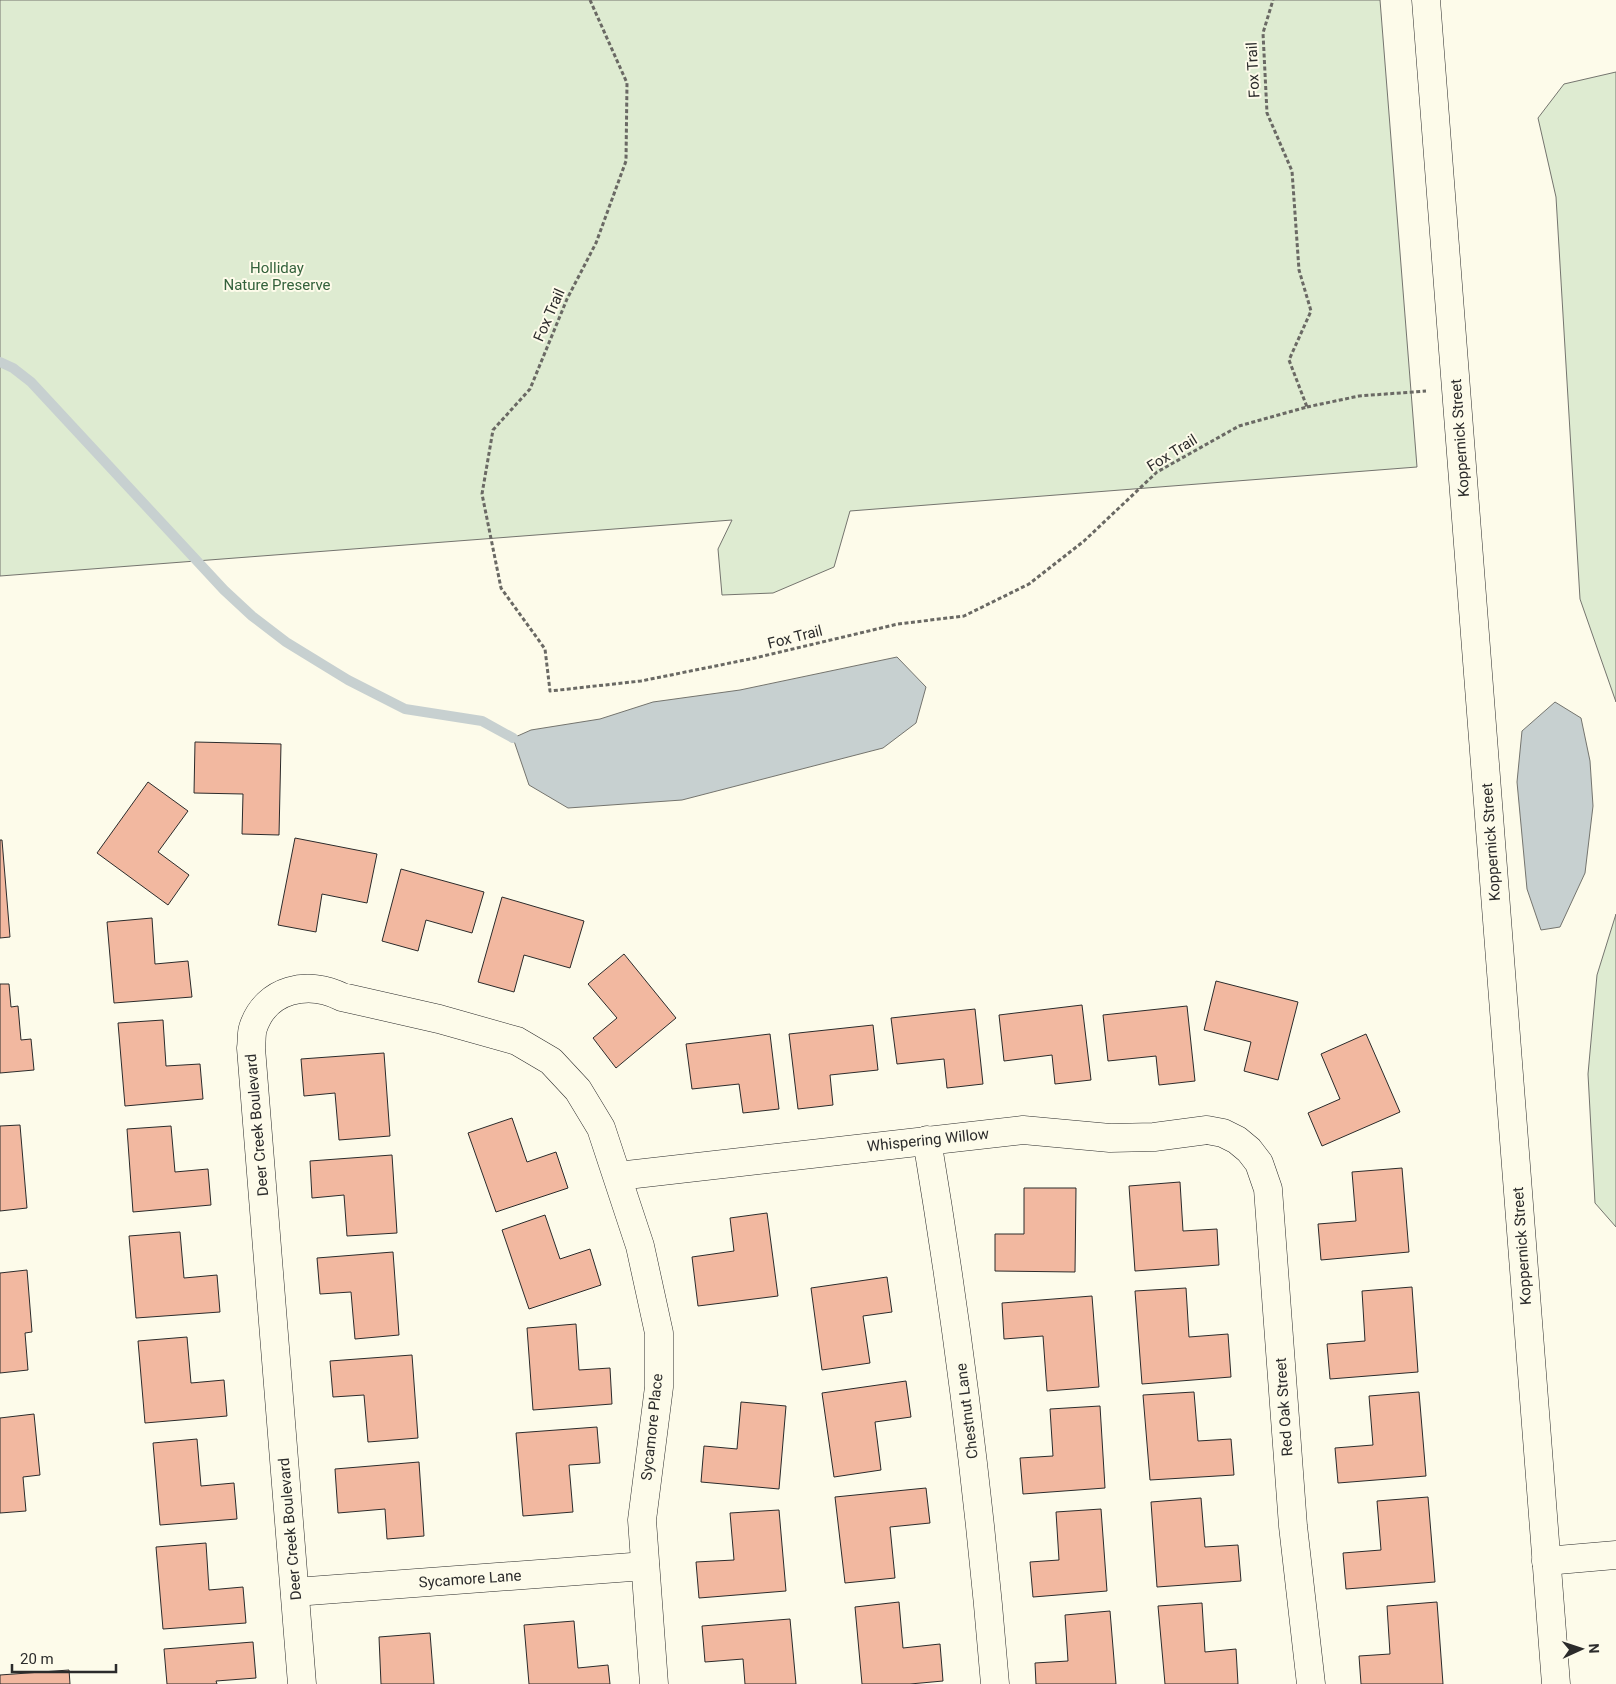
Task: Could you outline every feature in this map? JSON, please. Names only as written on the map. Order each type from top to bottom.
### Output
[{"type":"street","name":"Koppernick Street","points":[[1426,0],[1556,1684]]},
{"type":"street","name":"Deer Creek Boulevard","points":[[302,1684],[251,1048],[253,1028],[263,1011],[286,992],[300,988],[315,987],[329,990],[342,997],[439,1019],[517,1041],[551,1061],[578,1090],[601,1128],[618,1176]]},
{"type":"street","name":"Whispering Willow","points":[[618,1176],[1022,1130],[1066,1136],[1110,1138],[1154,1137],[1207,1130],[1223,1133],[1237,1140]]},
{"type":"street","name":"Chestnut Lane","points":[[926,1140],[949,1276],[968,1413],[995,1684]]},
{"type":"street","name":"Red Oak Street","points":[[1237,1140],[1259,1162],[1268,1189],[1293,1526],[1311,1684]]},
{"type":"street","name":"Sycamore Place","points":[[618,1176],[640,1246],[659,1333],[659,1387],[642,1520],[654,1684]]},
{"type":"street","points":[[1546,1561],[1616,1555]]},
{"type":"street","name":"Sycamore Lane","points":[[295,1592],[645,1566]]},
{"type":"path","name":"Fox Trail","points":[[590,0],[627,83],[626,161],[596,243],[567,298],[530,389],[493,430],[482,494],[501,588],[545,649],[550,691],[641,681],[755,658],[898,624],[964,616],[1029,584],[1084,541],[1157,472],[1239,426],[1306,407],[1289,360],[1311,311],[1299,270],[1292,171],[1267,113],[1263,33],[1273,0]]},
{"type":"path","points":[[1306,407],[1358,396],[1456,390]]},
{"type":"green space","name":"Holliday Nature Preserve","points":[[0,0],[1380,0],[1417,467],[850,511],[834,567],[773,593],[722,595],[718,549],[732,520],[0,576]]},
{"type":"green space","points":[[1616,72],[1616,702],[1580,599],[1556,197],[1538,118],[1564,84]]},
{"type":"green space","points":[[1616,914],[1616,1227],[1595,1203],[1588,1074],[1597,975]]},
{"type":"shaded area","points":[[897,657],[926,687],[916,723],[883,748],[682,800],[568,808],[529,785],[513,738],[531,730],[600,719],[653,702],[740,690]]},
{"type":"shaded area","points":[[1555,702],[1581,718],[1590,761],[1593,806],[1585,873],[1560,927],[1541,930],[1527,889],[1517,782],[1522,731]]},
{"type":"building","points":[[195,742],[281,744],[279,835],[242,834],[243,794],[194,793]]},
{"type":"building","points":[[148,782],[188,811],[158,852],[189,875],[168,905],[97,853]]},
{"type":"building","points":[[295,838],[377,854],[367,903],[322,894],[316,932],[278,925]]},
{"type":"building","points":[[0,840],[2,840],[10,937],[0,938]]},
{"type":"building","points":[[401,869],[484,892],[472,933],[426,920],[418,951],[382,941]]},
{"type":"building","points":[[502,897],[584,921],[570,968],[524,955],[514,992],[478,982]]},
{"type":"building","points":[[152,918],[155,964],[188,961],[192,997],[114,1003],[107,922]]},
{"type":"building","points":[[624,954],[676,1018],[616,1068],[593,1038],[617,1018],[588,984]]},
{"type":"building","points":[[1216,981],[1298,1002],[1278,1080],[1244,1071],[1251,1042],[1204,1030]]},
{"type":"building","points":[[0,984],[9,984],[11,1007],[18,1006],[21,1040],[31,1039],[34,1070],[0,1073]]},
{"type":"building","points":[[1082,1005],[1091,1080],[1055,1084],[1052,1055],[1004,1061],[999,1015]]},
{"type":"building","points":[[1187,1006],[1195,1081],[1159,1085],[1156,1056],[1108,1061],[1103,1015]]},
{"type":"building","points":[[975,1009],[983,1084],[947,1088],[944,1059],[897,1064],[891,1018]]},
{"type":"building","points":[[163,1020],[166,1066],[200,1064],[203,1099],[125,1106],[118,1023]]},
{"type":"building","points":[[873,1025],[878,1070],[830,1075],[833,1105],[798,1109],[789,1034]]},
{"type":"building","points":[[770,1034],[779,1109],[743,1113],[739,1084],[692,1089],[686,1044]]},
{"type":"building","points":[[1366,1034],[1400,1112],[1322,1146],[1308,1113],[1340,1099],[1321,1054]]},
{"type":"building","points":[[384,1053],[390,1136],[339,1140],[335,1093],[304,1096],[301,1059]]},
{"type":"building","points":[[512,1118],[527,1162],[556,1152],[568,1188],[496,1212],[468,1133]]},
{"type":"building","points":[[20,1125],[27,1208],[0,1211],[0,1126]]},
{"type":"building","points":[[171,1126],[175,1172],[208,1169],[211,1205],[133,1212],[127,1129]]},
{"type":"building","points":[[392,1155],[397,1233],[347,1236],[344,1195],[312,1198],[310,1161]]},
{"type":"building","points":[[1402,1168],[1409,1252],[1321,1260],[1318,1224],[1356,1221],[1352,1172]]},
{"type":"building","points":[[1180,1182],[1183,1231],[1217,1229],[1219,1265],[1135,1271],[1129,1186]]},
{"type":"building","points":[[1024,1188],[1076,1188],[1075,1272],[995,1271],[995,1234],[1024,1234]]},
{"type":"building","points":[[767,1213],[778,1296],[698,1306],[692,1257],[734,1251],[730,1218]]},
{"type":"building","points":[[545,1215],[560,1259],[590,1249],[601,1285],[529,1309],[502,1230]]},
{"type":"building","points":[[180,1232],[184,1278],[217,1275],[220,1312],[136,1318],[129,1236]]},
{"type":"building","points":[[393,1252],[399,1335],[355,1339],[351,1292],[320,1294],[317,1258]]},
{"type":"building","points":[[27,1270],[32,1332],[25,1333],[28,1370],[0,1373],[0,1273]]},
{"type":"building","points":[[887,1277],[892,1312],[863,1316],[870,1363],[822,1370],[811,1288]]},
{"type":"building","points":[[1412,1287],[1418,1372],[1330,1379],[1327,1344],[1365,1341],[1362,1291]]},
{"type":"building","points":[[1186,1288],[1189,1337],[1228,1334],[1231,1377],[1142,1384],[1135,1291]]},
{"type":"building","points":[[1092,1296],[1099,1387],[1047,1391],[1043,1336],[1004,1339],[1002,1303]]},
{"type":"building","points":[[576,1324],[579,1370],[610,1368],[612,1404],[533,1410],[527,1328]]},
{"type":"building","points":[[187,1337],[191,1383],[224,1380],[227,1416],[145,1423],[138,1341]]},
{"type":"building","points":[[412,1355],[418,1438],[368,1442],[364,1395],[333,1397],[330,1361]]},
{"type":"building","points":[[906,1381],[911,1417],[875,1422],[881,1470],[834,1477],[822,1393]]},
{"type":"building","points":[[1194,1392],[1198,1441],[1231,1439],[1234,1475],[1150,1480],[1143,1395]]},
{"type":"building","points":[[1419,1392],[1426,1476],[1338,1483],[1335,1448],[1373,1445],[1369,1396]]},
{"type":"building","points":[[741,1402],[786,1406],[779,1489],[701,1482],[704,1446],[737,1449]]},
{"type":"building","points":[[1100,1406],[1105,1488],[1023,1494],[1020,1458],[1053,1456],[1050,1409]]},
{"type":"building","points":[[34,1414],[40,1475],[23,1477],[26,1511],[0,1513],[0,1418]]},
{"type":"building","points":[[597,1427],[600,1463],[569,1465],[573,1512],[523,1516],[516,1433]]},
{"type":"building","points":[[197,1439],[201,1486],[234,1483],[237,1519],[160,1525],[153,1443]]},
{"type":"building","points":[[419,1462],[424,1536],[387,1539],[385,1509],[338,1513],[335,1469]]},
{"type":"building","points":[[926,1488],[930,1523],[890,1527],[895,1578],[845,1583],[835,1497]]},
{"type":"building","points":[[1428,1497],[1435,1582],[1346,1589],[1343,1553],[1381,1550],[1377,1501]]},
{"type":"building","points":[[1201,1498],[1205,1547],[1238,1545],[1241,1581],[1157,1587],[1151,1502]]},
{"type":"building","points":[[1101,1509],[1107,1591],[1033,1597],[1030,1562],[1059,1560],[1056,1512]]},
{"type":"building","points":[[779,1510],[786,1591],[699,1598],[696,1562],[734,1560],[730,1513]]},
{"type":"building","points":[[206,1543],[209,1590],[243,1587],[246,1623],[163,1629],[156,1547]]},
{"type":"building","points":[[899,1602],[903,1648],[940,1644],[943,1681],[910,1684],[862,1684],[855,1607]]},
{"type":"building","points":[[1437,1602],[1443,1684],[1361,1684],[1359,1656],[1390,1654],[1387,1606]]},
{"type":"building","points":[[1202,1603],[1205,1652],[1236,1649],[1238,1684],[1165,1684],[1158,1606]]},
{"type":"building","points":[[1110,1611],[1116,1684],[1036,1684],[1035,1663],[1068,1661],[1065,1615]]},
{"type":"building","points":[[790,1619],[796,1684],[745,1684],[743,1659],[705,1662],[702,1626]]},
{"type":"building","points":[[574,1621],[578,1668],[608,1665],[610,1684],[529,1684],[524,1625]]},
{"type":"building","points":[[430,1633],[434,1684],[381,1684],[379,1637]]},
{"type":"building","points":[[253,1642],[256,1678],[216,1681],[217,1684],[167,1684],[164,1649]]},
{"type":"building","points":[[69,1670],[70,1684],[0,1684],[0,1675]]},
{"type":"waterway","points":[[0,362],[13,368],[31,382],[224,590],[252,616],[286,642],[348,680],[405,709],[482,721],[513,738]]}]
